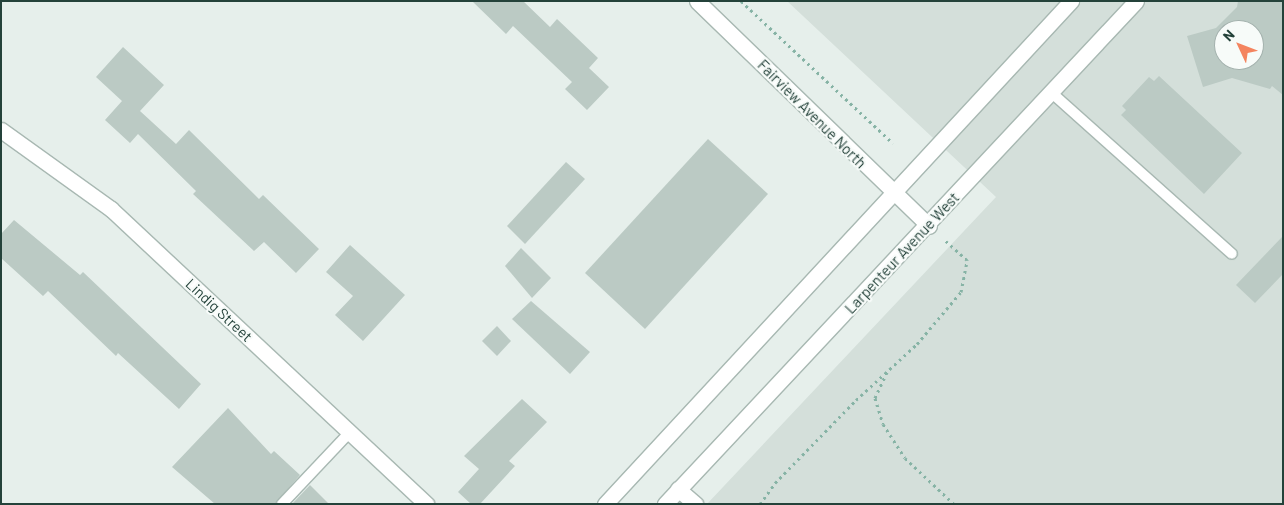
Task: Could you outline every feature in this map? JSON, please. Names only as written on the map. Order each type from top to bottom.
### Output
[{"type":"main road","name":"Fairview Avenue North","points":[[697,1],[929,226]]},
{"type":"main road","points":[[605,504],[1071,1]]},
{"type":"main road","name":"Larpenteur Avenue West","points":[[666,504],[678,489],[929,226],[1136,1]]},
{"type":"main road","name":"Lindig Street","points":[[1,130],[111,209],[426,504]]},
{"type":"main road","points":[[678,489],[695,504]]},
{"type":"lane","points":[[1052,92],[1232,254]]},
{"type":"lane","points":[[282,504],[350,432]]},
{"type":"path","points":[[741,1],[893,143]]},
{"type":"path","points":[[760,504],[775,483],[917,344],[961,292],[967,260],[929,226]]},
{"type":"path","points":[[889,370],[875,398],[883,424],[906,458],[954,504]]},
{"type":"shaded area","points":[[787,1],[1283,1],[1283,504],[707,504],[996,197]]},
{"type":"building","points":[[472,1],[523,1],[550,27],[557,19],[598,58],[589,68],[609,87],[587,110],[565,89],[572,82],[513,26],[506,34]]},
{"type":"building","points":[[1238,1],[1283,1],[1283,95],[1272,86],[1270,89],[1232,78],[1203,87],[1187,36],[1214,29],[1214,70],[1264,70],[1264,20],[1224,20],[1237,7]]},
{"type":"building","points":[[123,47],[164,85],[140,111],[176,144],[189,130],[259,199],[263,195],[319,249],[296,273],[264,242],[254,251],[193,194],[196,191],[138,134],[130,143],[105,120],[122,101],[96,77]]},
{"type":"building","points":[[1159,76],[1242,153],[1204,194],[1121,115],[1126,110],[1122,106],[1149,77],[1154,81]]},
{"type":"building","points":[[708,139],[768,194],[645,329],[585,273]]},
{"type":"building","points":[[566,162],[585,179],[525,244],[507,226]]},
{"type":"building","points":[[14,220],[80,275],[83,272],[201,384],[179,409],[118,353],[116,356],[48,291],[43,296],[1,258],[1,234]]},
{"type":"building","points":[[1283,236],[1283,274],[1255,303],[1236,285]]},
{"type":"building","points":[[350,245],[405,295],[363,341],[335,315],[353,296],[326,272]]},
{"type":"building","points":[[521,248],[551,278],[532,298],[505,266]]},
{"type":"building","points":[[531,301],[590,352],[570,374],[512,319]]},
{"type":"building","points":[[497,326],[511,341],[497,356],[482,341]]},
{"type":"building","points":[[522,399],[547,422],[509,461],[515,466],[480,504],[471,504],[458,492],[479,469],[464,456]]},
{"type":"building","points":[[228,408],[271,454],[274,451],[300,475],[275,504],[215,504],[172,467]]},
{"type":"building","points":[[310,485],[329,504],[292,504]]}]
